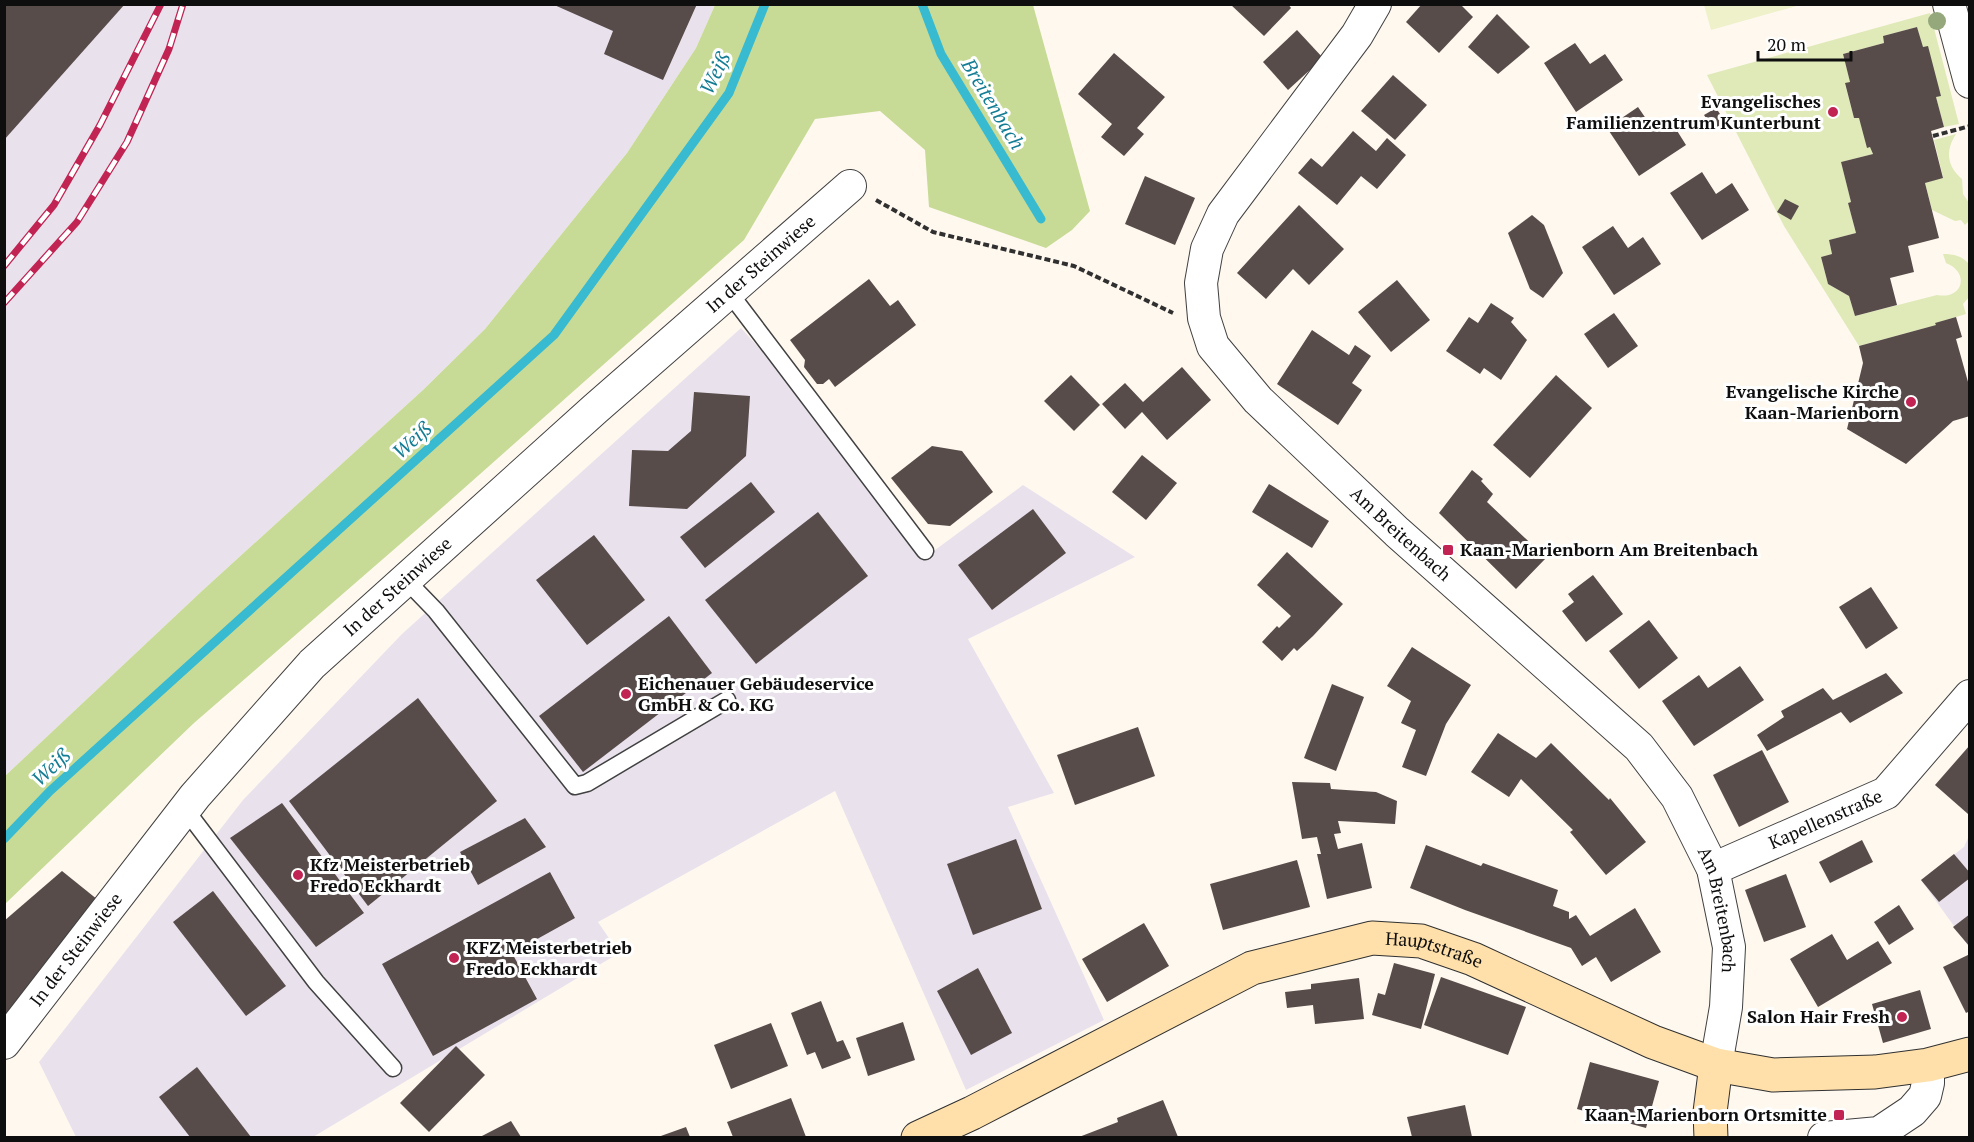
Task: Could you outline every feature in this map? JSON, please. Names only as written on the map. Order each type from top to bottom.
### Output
[{"type":"main road","name":"Hauptstraße","points":[[918,1137],[972,1113],[1252,968],[1372,938],[1421,941],[1473,959],[1653,1042],[1716,1065],[1773,1075],[1875,1072],[1928,1065],[1970,1054]]},
{"type":"main road","points":[[1711,1137],[1710,1112],[1716,1065]]},
{"type":"street","name":"Am Breitenbach","points":[[1375,4],[1357,35],[1223,214],[1208,249],[1201,283],[1204,318],[1213,346],[1258,400],[1397,532],[1639,747],[1677,797],[1713,869],[1729,947],[1725,1007],[1716,1065]]},
{"type":"street","points":[[1949,4],[1970,82]]},
{"type":"street","name":"In der Steinwiese","points":[[4,1043],[185,809],[312,664],[595,409],[850,186]]},
{"type":"street","name":"Kapellenstraße","points":[[1713,869],[1886,793],[1970,696]]},
{"type":"street","points":[[1824,1137],[1879,1133],[1912,1111],[1925,1096],[1928,1065]]},
{"type":"lane","points":[[728,291],[925,551]]},
{"type":"lane","points":[[406,580],[436,611],[575,786],[587,783],[727,700]]},
{"type":"lane","points":[[185,809],[315,982],[393,1068]]},
{"type":"path","points":[[1933,136],[1970,126]]},
{"type":"path","points":[[850,186],[933,232],[1074,266],[1172,312],[1204,318]]},
{"type":"shaded area","points":[[5,5],[715,5],[696,48],[627,153],[485,329],[423,390],[203,590],[5,776]]},
{"type":"shaded area","points":[[741,328],[837,433],[927,556],[1023,485],[1135,557],[968,639],[1054,793],[1008,807],[1104,1020],[966,1090],[835,791],[598,922],[619,953],[313,1137],[76,1137],[39,1062],[243,800],[402,634]]},
{"type":"shaded area","points":[[1969,836],[1969,947],[1921,880],[1964,847]]},
{"type":"green space","points":[[1704,4],[1800,5],[1711,30]]},
{"type":"green space","points":[[715,5],[1033,5],[1090,211],[1072,230],[1046,248],[929,207],[925,150],[880,111],[815,119],[744,240],[444,506],[194,723],[5,904],[5,776],[203,590],[423,390],[485,329],[627,153],[696,48]]},
{"type":"green space","name":"Evangelisches Familienzentrum Kunterbunt","points":[[1930,13],[1959,124],[1944,127],[1917,27],[1883,36],[1884,43],[1843,54],[1850,82],[1845,84],[1854,118],[1859,118],[1873,154],[1841,162],[1856,233],[1829,240],[1832,254],[1821,257],[1828,284],[1849,296],[1855,316],[1937,295],[1952,294],[1960,285],[1961,279],[1954,267],[1946,263],[1943,254],[1957,256],[1969,264],[1969,297],[1963,304],[1966,314],[1936,323],[1936,325],[1859,346],[1784,226],[1707,75]]},
{"type":"green space","points":[[1956,134],[1950,146],[1949,158],[1953,169],[1962,179],[1963,194],[1969,203],[1969,221],[1965,225],[1961,220],[1955,221],[1932,210],[1925,183],[1943,177],[1934,140]]},
{"type":"building","points":[[4,4],[125,4],[4,140]]},
{"type":"building","points":[[552,4],[697,4],[663,80],[604,54],[613,31]]},
{"type":"building","points":[[1230,4],[1288,4],[1291,8],[1264,36]]},
{"type":"building","points":[[1422,4],[1460,4],[1473,17],[1439,53],[1406,22]]},
{"type":"building","points":[[1497,14],[1530,47],[1498,74],[1468,47]]},
{"type":"building","points":[[1917,27],[1923,47],[1928,46],[1941,96],[1936,97],[1944,127],[1931,131],[1943,178],[1925,183],[1939,238],[1908,246],[1914,272],[1890,278],[1897,305],[1855,316],[1849,296],[1828,284],[1821,257],[1832,254],[1829,240],[1856,233],[1841,162],[1873,154],[1870,147],[1867,148],[1859,118],[1854,118],[1845,83],[1850,82],[1843,54],[1884,43],[1883,36]]},
{"type":"building","points":[[1297,30],[1323,58],[1288,90],[1263,62]]},
{"type":"building","points":[[1575,43],[1590,64],[1605,54],[1623,80],[1576,112],[1544,63]]},
{"type":"building","points":[[1114,53],[1165,97],[1137,128],[1144,134],[1124,156],[1101,137],[1112,124],[1078,94]]},
{"type":"building","points":[[1393,75],[1427,105],[1395,140],[1361,111]]},
{"type":"building","points":[[1638,107],[1653,129],[1669,118],[1686,145],[1639,176],[1607,128]]},
{"type":"building","points":[[1716,108],[1726,123],[1714,130],[1704,115]]},
{"type":"building","points":[[1353,131],[1376,151],[1387,138],[1406,155],[1377,189],[1361,176],[1337,205],[1298,173],[1311,158],[1322,167]]},
{"type":"building","points":[[1702,172],[1716,194],[1732,183],[1749,210],[1702,240],[1670,193]]},
{"type":"building","points":[[1145,176],[1195,198],[1175,245],[1125,224]]},
{"type":"building","points":[[1785,199],[1799,206],[1791,220],[1777,212]]},
{"type":"building","points":[[1299,205],[1344,249],[1309,285],[1293,269],[1266,299],[1237,273]]},
{"type":"building","points":[[1532,215],[1544,225],[1563,273],[1543,298],[1530,289],[1508,233]]},
{"type":"building","points":[[1613,226],[1628,248],[1643,237],[1661,264],[1614,295],[1582,247]]},
{"type":"building","points":[[869,279],[890,306],[898,300],[916,325],[835,387],[829,379],[823,384],[817,384],[804,367],[805,360],[790,340]]},
{"type":"building","points":[[1397,280],[1430,320],[1391,352],[1358,312]]},
{"type":"building","points":[[1491,303],[1514,318],[1511,322],[1527,340],[1501,380],[1484,368],[1480,374],[1446,351],[1469,317],[1478,323]]},
{"type":"building","points":[[1614,313],[1638,346],[1608,368],[1584,334]]},
{"type":"building","name":"Evangelische Kirche Kaan-Marienborn","points":[[1956,317],[1962,337],[1956,339],[1970,389],[1970,416],[1953,421],[1906,464],[1847,429],[1863,363],[1859,346],[1936,325],[1935,323]]},
{"type":"building","points":[[1312,330],[1349,355],[1355,345],[1371,356],[1352,383],[1362,390],[1338,425],[1277,384]]},
{"type":"building","points":[[1182,367],[1211,400],[1167,440],[1142,412],[1125,429],[1102,404],[1125,383],[1143,402]]},
{"type":"building","points":[[1071,375],[1100,405],[1074,431],[1044,401]]},
{"type":"building","points":[[1556,375],[1592,408],[1530,478],[1493,445]]},
{"type":"building","points":[[694,392],[750,396],[746,456],[687,509],[629,506],[632,450],[668,451],[691,431]]},
{"type":"building","points":[[932,446],[962,451],[993,492],[950,526],[928,524],[891,478]]},
{"type":"building","points":[[1142,455],[1177,483],[1146,520],[1112,492]]},
{"type":"building","points":[[1472,470],[1483,479],[1481,481],[1493,494],[1487,502],[1546,558],[1516,589],[1439,513]]},
{"type":"building","points":[[751,482],[775,512],[705,568],[680,537]]},
{"type":"building","points":[[1269,484],[1329,521],[1312,548],[1252,512]]},
{"type":"building","points":[[1033,509],[1066,553],[992,610],[958,565]]},
{"type":"building","points":[[818,512],[868,576],[756,664],[705,600]]},
{"type":"building","points":[[594,535],[645,600],[587,645],[536,580]]},
{"type":"building","points":[[1287,552],[1343,604],[1297,651],[1294,648],[1282,661],[1262,642],[1277,626],[1279,628],[1291,616],[1257,585]]},
{"type":"building","points":[[1593,575],[1623,614],[1586,642],[1562,611],[1574,602],[1568,594]]},
{"type":"building","points":[[1871,587],[1898,628],[1866,649],[1839,607]]},
{"type":"building","name":"Eichenauer Gebäudeservice GmbH & Co. KG","points":[[669,616],[712,673],[583,772],[539,716]]},
{"type":"building","points":[[1649,620],[1678,658],[1639,689],[1609,651]]},
{"type":"building","points":[[1412,647],[1471,685],[1446,724],[1426,776],[1402,767],[1416,730],[1401,723],[1411,701],[1387,686]]},
{"type":"building","points":[[1740,666],[1764,700],[1694,746],[1662,701],[1699,675],[1708,688]]},
{"type":"building","points":[[1886,673],[1903,693],[1850,723],[1841,712],[1767,751],[1757,735],[1784,717],[1781,711],[1823,688],[1833,700]]},
{"type":"building","points":[[1332,684],[1364,697],[1336,771],[1304,758]]},
{"type":"building","points":[[418,698],[497,801],[368,906],[289,801]]},
{"type":"building","points":[[1138,727],[1155,776],[1075,805],[1057,755]]},
{"type":"building","points":[[1498,733],[1536,758],[1551,743],[1609,800],[1610,798],[1646,842],[1606,875],[1570,832],[1573,830],[1521,779],[1509,797],[1471,772]]},
{"type":"building","points":[[1970,745],[1970,813],[1968,814],[1935,785]]},
{"type":"building","points":[[1762,750],[1789,802],[1739,827],[1713,775]]},
{"type":"building","points":[[1292,782],[1330,783],[1331,789],[1376,792],[1397,801],[1395,824],[1338,821],[1341,833],[1334,834],[1338,849],[1362,843],[1372,888],[1327,899],[1317,854],[1321,854],[1317,837],[1302,839]]},
{"type":"building","name":"Kfz Meisterbetrieb Fredo Eckhardt","points":[[282,803],[364,913],[316,947],[230,838]]},
{"type":"building","points":[[525,818],[546,847],[478,885],[460,852]]},
{"type":"building","points":[[1016,839],[1042,909],[973,935],[947,864]]},
{"type":"building","points":[[1862,840],[1873,862],[1830,883],[1819,862]]},
{"type":"building","points":[[1426,845],[1481,866],[1483,863],[1558,890],[1553,906],[1569,912],[1569,919],[1576,915],[1590,936],[1635,908],[1661,952],[1611,982],[1596,957],[1582,966],[1571,948],[1410,888]]},
{"type":"building","points":[[1954,854],[1970,873],[1970,878],[1939,902],[1921,880]]},
{"type":"building","points":[[1297,860],[1310,907],[1223,930],[1210,884]]},
{"type":"building","points":[[62,871],[103,904],[4,1031],[4,921]]},
{"type":"building","name":"KFZ Meisterbetrieb Fredo Eckhardt","points":[[550,872],[575,918],[512,953],[537,999],[433,1056],[382,964]]},
{"type":"building","points":[[1786,874],[1806,927],[1764,942],[1745,890]]},
{"type":"building","points":[[213,891],[286,986],[246,1016],[173,922]]},
{"type":"building","points":[[1899,905],[1914,929],[1889,945],[1874,922]]},
{"type":"building","points":[[1970,914],[1970,947],[1953,927]]},
{"type":"building","points":[[1144,923],[1169,966],[1107,1002],[1082,959]]},
{"type":"building","points":[[1832,934],[1847,960],[1878,941],[1892,963],[1818,1007],[1790,959]]},
{"type":"building","points":[[1970,954],[1970,1011],[1966,1013],[1943,967]]},
{"type":"building","points":[[1394,963],[1435,974],[1421,1029],[1372,1015],[1378,993],[1385,995]]},
{"type":"building","points":[[978,968],[1012,1033],[971,1055],[937,991]]},
{"type":"building","points":[[1441,977],[1526,1007],[1508,1055],[1424,1025]]},
{"type":"building","points":[[1359,978],[1364,1019],[1315,1024],[1313,1005],[1287,1008],[1285,992],[1311,989],[1311,984]]},
{"type":"building","points":[[1920,990],[1931,1029],[1883,1043],[1872,1004]]},
{"type":"building","points":[[821,1001],[837,1042],[843,1040],[851,1058],[822,1069],[815,1052],[807,1055],[791,1013]]},
{"type":"building","points":[[903,1022],[915,1060],[868,1076],[856,1038]]},
{"type":"building","points":[[771,1023],[788,1066],[731,1089],[714,1045]]},
{"type":"building","points":[[456,1046],[485,1075],[429,1132],[400,1103]]},
{"type":"building","points":[[1590,1062],[1659,1081],[1646,1128],[1577,1109]]},
{"type":"building","points":[[197,1067],[251,1137],[190,1137],[159,1097]]},
{"type":"building","points":[[791,1098],[806,1137],[733,1137],[727,1122]]},
{"type":"building","points":[[1163,1100],[1178,1137],[1079,1137],[1118,1122],[1117,1118]]},
{"type":"building","points":[[1465,1105],[1472,1137],[1412,1137],[1407,1117]]},
{"type":"building","points":[[511,1121],[521,1137],[480,1137]]},
{"type":"building","points":[[686,1127],[690,1137],[658,1137]]},
{"type":"waterway","name":"Weiß","points":[[4,839],[50,791],[554,335],[729,93],[765,4]]},
{"type":"waterway","name":"Breitenbach","points":[[922,4],[941,54],[1041,219]]},
{"type":"railway","points":[[4,266],[54,205],[100,125],[161,4]]},
{"type":"railway","points":[[4,303],[77,222],[127,142],[169,49],[183,4]]},
{"type":"place","name":"Evangelisches Familienzentrum Kunterbunt","points":[[1833,112]]},
{"type":"place","name":"Evangelische Kirche Kaan-Marienborn","points":[[1911,402]]},
{"type":"place","name":"Kaan-Marienborn Am Breitenbach","points":[[1448,550]]},
{"type":"place","name":"Eichenauer Gebäudeservice GmbH & Co. KG","points":[[626,694]]},
{"type":"place","name":"Kfz Meisterbetrieb Fredo Eckhardt","points":[[298,875]]},
{"type":"place","name":"KFZ Meisterbetrieb Fredo Eckhardt","points":[[454,958]]},
{"type":"place","name":"Salon Hair Fresh","points":[[1902,1017]]},
{"type":"place","name":"Kaan-Marienborn Ortsmitte","points":[[1839,1115]]}]
